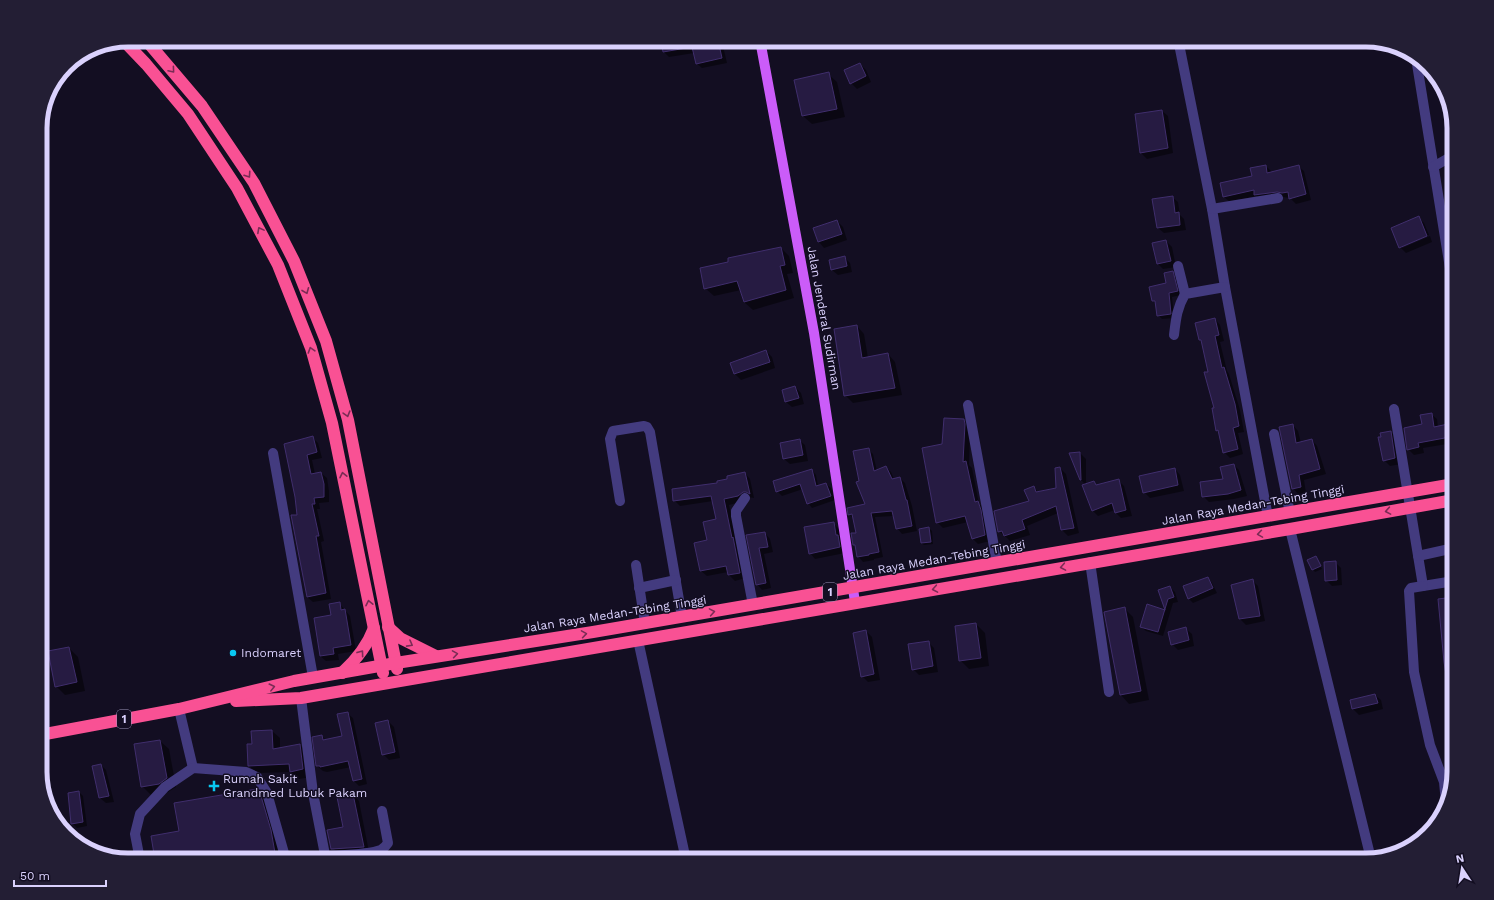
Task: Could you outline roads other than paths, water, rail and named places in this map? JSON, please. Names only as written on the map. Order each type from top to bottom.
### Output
[{"type":"highway","points":[[130,47],[188,114],[237,188],[278,265],[311,348],[332,423],[384,682]]},
{"type":"highway","points":[[152,47],[202,106],[254,183],[294,261],[326,341],[348,420],[399,680]]},
{"type":"highway","name":"Jalan Raya Medan-Tebing Tinggi","points":[[47,734],[179,709],[313,677],[382,666],[396,662],[645,624],[1447,485]]},
{"type":"highway","name":"Jalan Raya Medan-Tebing Tinggi","points":[[207,702],[301,698],[384,682],[638,640],[1447,501]]},
{"type":"highway","points":[[1121,542],[1124,557]]},
{"type":"highway","points":[[388,626],[400,638],[436,656]]},
{"type":"highway","points":[[342,673],[356,660],[369,641],[374,628]]},
{"type":"main road","name":"Jalan Jenderal Sudirman","points":[[761,47],[814,333],[855,602]]},
{"type":"street","points":[[1180,49],[1212,210],[1268,517]]},
{"type":"street","points":[[1419,68],[1447,251]]},
{"type":"street","points":[[1433,167],[1447,159]]},
{"type":"street","points":[[1212,210],[1278,198]]},
{"type":"street","points":[[1174,335],[1176,313],[1185,294],[1178,266]]},
{"type":"street","points":[[1185,294],[1225,287]]},
{"type":"street","points":[[968,405],[997,563]]},
{"type":"street","points":[[1394,409],[1422,586]]},
{"type":"street","points":[[620,500],[610,435],[612,431],[644,426],[648,427],[682,617]]},
{"type":"street","points":[[1274,434],[1290,513]]},
{"type":"street","points":[[273,453],[313,677]]},
{"type":"street","points":[[745,498],[736,511],[736,516],[753,605]]},
{"type":"street","points":[[1290,529],[1369,853]]},
{"type":"street","points":[[1418,556],[1447,550]]},
{"type":"street","points":[[1090,562],[1109,692]]},
{"type":"street","points":[[636,565],[645,624]]},
{"type":"street","points":[[639,588],[676,580]]},
{"type":"street","points":[[1445,789],[1444,782],[1430,745],[1414,672],[1409,591],[1411,588],[1447,582]]},
{"type":"street","points":[[638,640],[684,853]]},
{"type":"street","points":[[301,698],[313,793],[325,853]]},
{"type":"street","points":[[179,709],[194,768]]},
{"type":"street","points":[[139,853],[135,834],[140,814],[165,787],[194,768],[246,772],[257,777],[267,793],[284,853]]},
{"type":"street","points":[[365,853],[382,850],[388,843],[382,811]]},
{"type":"place","name":"Indomaret","points":[[233,653]]},
{"type":"place","name":"Rumah Sakit Grandmed Lubuk Pakam","points":[[214,786]]}]
